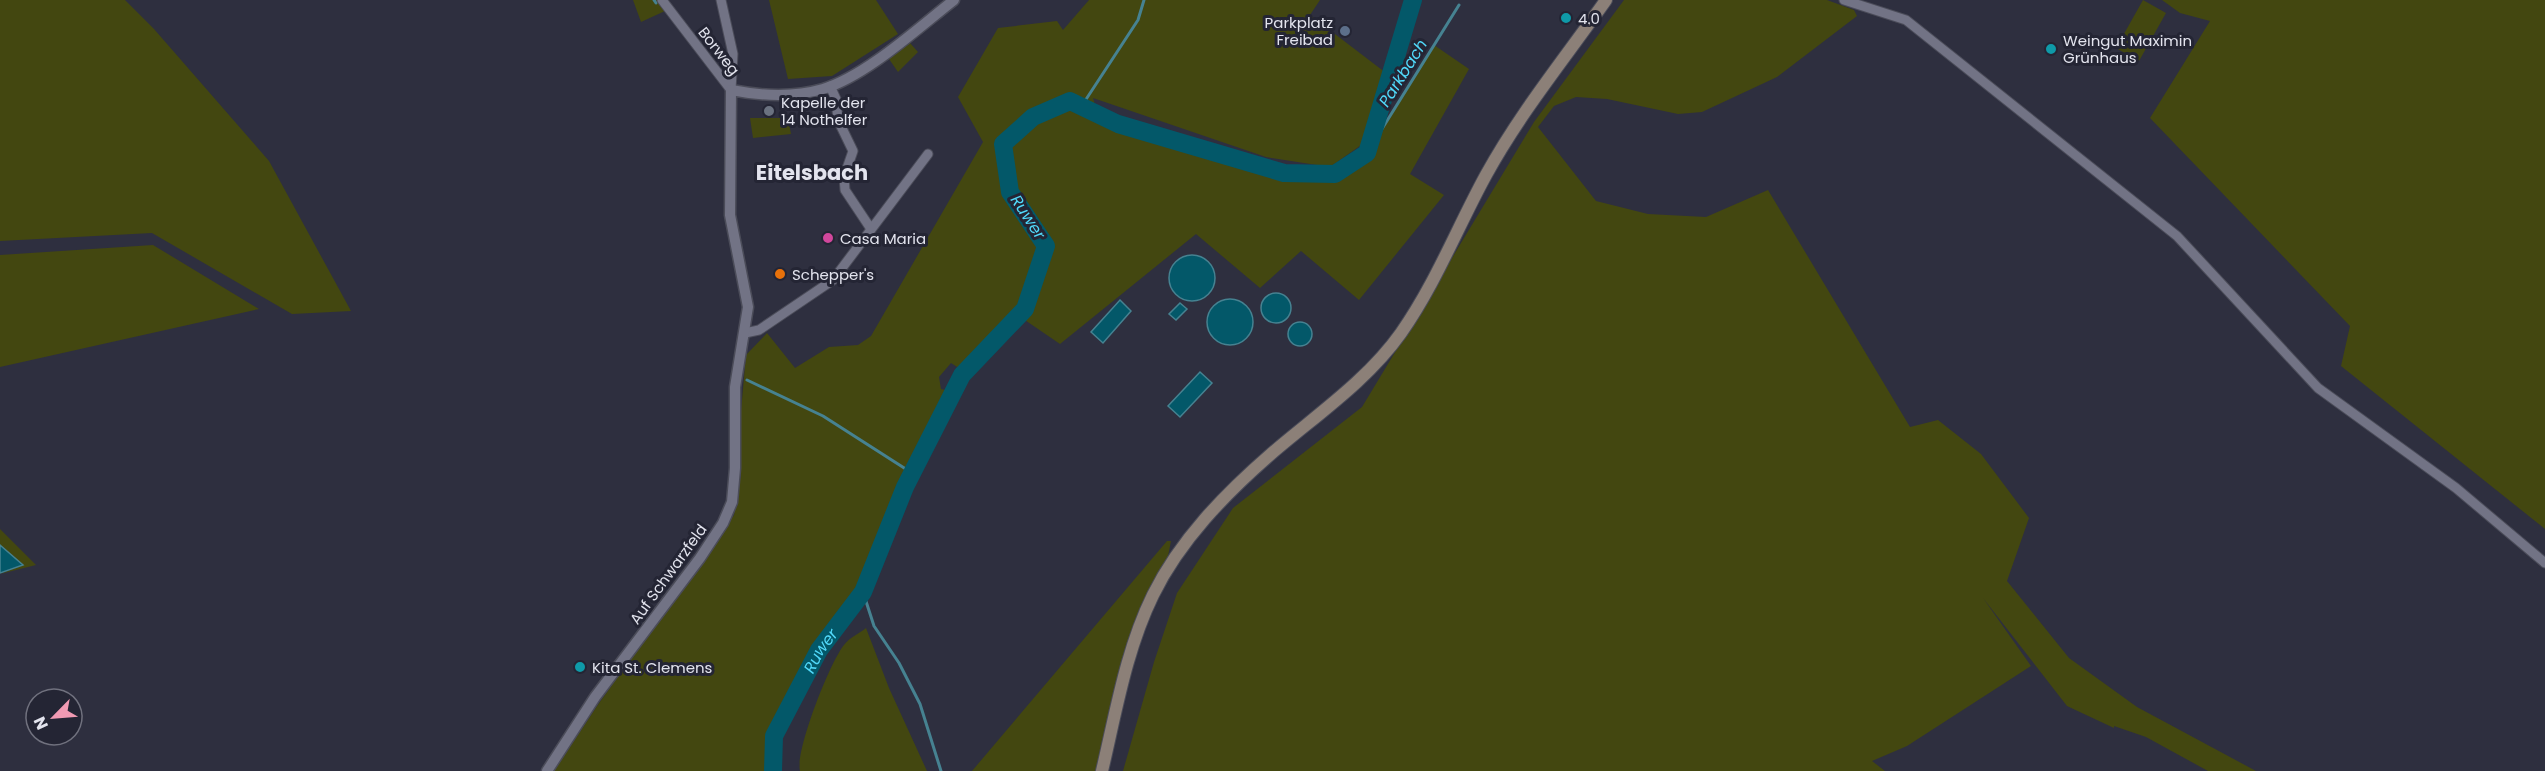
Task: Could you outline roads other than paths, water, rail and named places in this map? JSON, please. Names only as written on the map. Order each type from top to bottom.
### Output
[{"type":"main road","points":[[1102,771],[1127,664],[1153,595],[1179,553],[1230,492],[1345,392],[1400,334],[1441,266],[1486,176],[1518,121],[1606,0]]},
{"type":"street","name":"Borweg","points":[[662,0],[731,90]]},
{"type":"street","points":[[721,0],[733,54],[731,90],[782,96],[830,86],[884,54],[954,0]]},
{"type":"street","points":[[1844,0],[1906,20],[1916,26],[2168,228],[2318,388],[2447,481],[2545,563]]},
{"type":"street","points":[[830,86],[836,99],[838,120],[853,151],[844,177],[845,190],[871,229]]},
{"type":"street","name":"Auf Schwarzfeld","points":[[547,771],[596,697],[700,558],[728,512],[735,468],[735,387],[746,333],[747,298],[730,214],[731,90]]},
{"type":"street","points":[[746,333],[759,330],[833,279],[928,154]]},
{"type":"water","points":[[1192,255],[1201,256],[1208,262],[1214,269],[1214,287],[1208,294],[1201,300],[1192,301],[1183,300],[1176,294],[1170,287],[1169,278],[1170,269],[1176,262],[1183,256]]},
{"type":"water","points":[[1276,293],[1287,297],[1291,308],[1287,319],[1276,323],[1265,319],[1261,308],[1265,297]]},
{"type":"water","points":[[1230,299],[1246,306],[1253,322],[1246,338],[1230,345],[1214,338],[1207,322],[1214,306]]},
{"type":"water","points":[[1120,300],[1131,311],[1103,343],[1091,332]]},
{"type":"water","points":[[1180,303],[1187,309],[1176,320],[1169,314]]},
{"type":"water","points":[[1300,322],[1309,325],[1312,334],[1309,343],[1300,346],[1291,343],[1288,334],[1291,325]]},
{"type":"water","points":[[1200,372],[1212,383],[1180,417],[1168,406]]},
{"type":"water","points":[[0,545],[23,565],[0,573]]},
{"type":"waterway","points":[[1081,107],[1138,20],[1144,0]]},
{"type":"waterway","name":"Ruwer","points":[[773,771],[774,736],[819,650],[863,592],[905,487],[962,375],[1025,309],[1046,246],[1010,192],[1003,144],[1033,117],[1070,101],[1118,124],[1284,173],[1335,174],[1367,153],[1413,0]]},
{"type":"waterway","name":"Parkbach","points":[[1367,153],[1459,5]]},
{"type":"waterway","points":[[747,380],[823,416],[912,473]]},
{"type":"waterway","points":[[863,592],[874,626],[899,663],[920,704],[941,771]]},
{"type":"place","name":"4.0","points":[[1566,18]]},
{"type":"place","name":"Parkplatz Freibad","points":[[1345,31]]},
{"type":"place","name":"Weingut Maximin Grünhaus","points":[[2051,49]]},
{"type":"place","name":"Kapelle der 14 Nothelfer","points":[[769,111]]},
{"type":"place","name":"Casa Maria","points":[[828,238]]},
{"type":"place","name":"Schepper's","points":[[780,274]]},
{"type":"place","name":"Kita St. Clemens","points":[[580,667]]},
{"type":"district","name":"Eitelsbach","points":[[812,172]]}]
